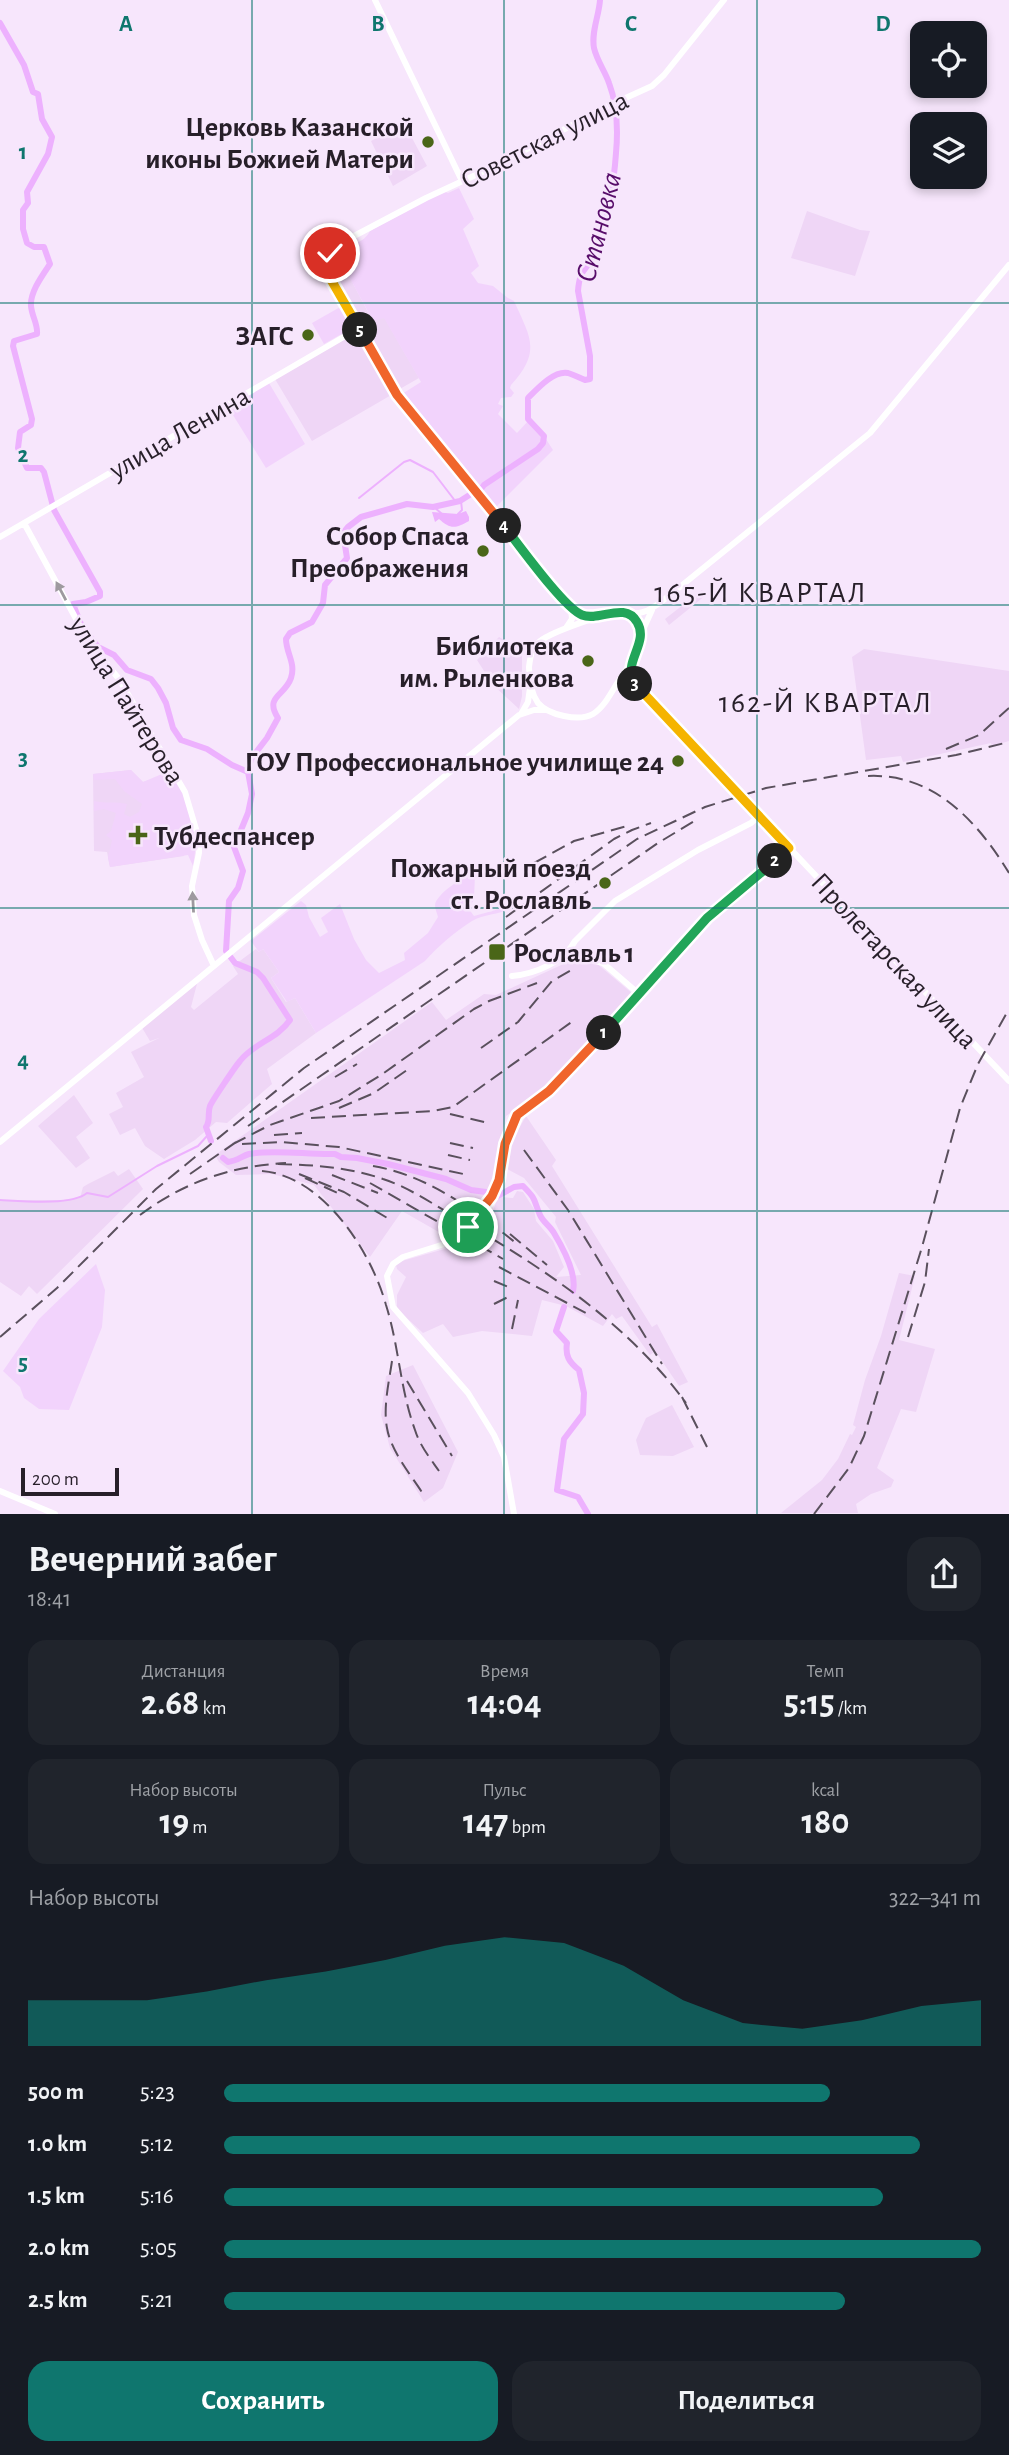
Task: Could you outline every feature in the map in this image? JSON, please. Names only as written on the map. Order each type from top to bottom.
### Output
[{"type":"main road","points":[[375,0],[462,181]]},
{"type":"main road","name":"Советская улица","points":[[330,278],[319,255],[652,86],[664,75],[724,0]]},
{"type":"main road","name":"Советская улица","points":[[330,278],[330,253],[337,245]]},
{"type":"main road","points":[[637,686],[631,676],[632,663],[646,620],[655,607],[870,433],[1009,265]]},
{"type":"main road","points":[[330,278],[397,395],[571,608],[594,618]]},
{"type":"main road","name":"улица Ленина","points":[[0,537],[359,328]]},
{"type":"main road","name":"улица Пайтерова","points":[[24,523],[83,632],[119,679],[185,792],[199,839],[192,886],[194,915],[214,966]]},
{"type":"main road","points":[[0,1142],[521,714],[528,702],[530,659],[534,647],[544,638],[594,618],[614,613],[639,613],[655,607]]},
{"type":"main road","points":[[563,630],[572,620],[571,608]]},
{"type":"main road","points":[[626,613],[636,620],[640,638]]},
{"type":"main road","points":[[521,714],[548,710],[574,717],[587,717],[596,712],[632,663]]},
{"type":"main road","points":[[614,688],[626,682],[637,686]]},
{"type":"main road","points":[[530,683],[536,700],[548,710]]},
{"type":"main road","name":"Пролетарская улица","points":[[637,686],[1009,1081]]},
{"type":"main road","points":[[512,976],[537,971],[572,948],[575,941],[615,901],[698,850],[751,823],[757,814]]},
{"type":"main road","points":[[514,1514],[504,1457],[494,1435],[468,1393],[393,1307],[387,1276],[393,1264],[403,1257],[454,1241],[461,1235],[492,1196],[499,1180],[505,1144],[517,1115],[549,1091],[707,918],[789,848]]},
{"type":"main road","points":[[572,948],[577,956],[603,963],[639,994]]},
{"type":"main road","points":[[0,1491],[55,1514]]},
{"type":"shaded area","points":[[404,123],[427,166],[393,186],[371,141]]},
{"type":"shaded area","points":[[459,188],[474,219],[463,229],[479,266],[471,273],[478,283],[493,286],[514,301],[530,344],[527,363],[510,388],[514,393],[511,397],[501,398],[498,404],[503,406],[498,414],[517,433],[529,420],[553,450],[494,509],[402,394],[421,382],[384,318],[373,321],[346,271],[342,270],[339,264],[332,266],[339,251],[361,241],[370,231],[443,191],[448,193]]},
{"type":"shaded area","points":[[807,211],[870,231],[855,276],[791,258]]},
{"type":"shaded area","points":[[339,263],[346,270],[372,320],[384,317],[419,378],[398,390],[335,275],[333,266]]},
{"type":"shaded area","points":[[342,306],[354,327],[324,344],[312,323]]},
{"type":"shaded area","points":[[357,332],[393,394],[312,441],[275,379]]},
{"type":"shaded area","points":[[269,383],[305,444],[266,468],[228,407]]},
{"type":"shaded area","points":[[466,511],[469,521],[453,527],[439,519],[435,522],[432,512],[458,514]]},
{"type":"shaded area","points":[[702,590],[706,595],[669,625],[665,619]]},
{"type":"shaded area","points":[[499,637],[522,650],[522,696],[519,709],[493,685],[477,660]]},
{"type":"shaded area","points":[[864,649],[1009,671],[1009,741],[903,762],[901,756],[866,760],[852,657]]},
{"type":"shaded area","name":"Тубдеспансер","points":[[131,770],[143,782],[156,778],[184,856],[110,867],[107,852],[94,851],[93,774]]},
{"type":"shaded area","name":"Тубдеспансер","points":[[131,770],[143,782],[169,771],[176,781],[192,816],[195,841],[193,866],[188,855],[110,867],[108,858],[112,840],[106,835],[111,831],[116,813],[104,809],[94,811],[94,801],[127,804],[124,814],[130,817],[139,812],[142,804],[124,791],[115,779],[94,780],[93,774]]},
{"type":"shaded area","points":[[475,873],[474,900],[468,908],[474,916],[514,905],[472,921],[425,961],[316,1033],[295,998],[287,1002],[271,978],[279,972],[263,949],[259,952],[251,941],[301,901],[306,905],[320,937],[328,932],[321,918],[340,904],[354,939],[366,960],[379,973],[405,960],[404,953],[428,933],[438,917],[435,905],[440,896],[458,881]]},
{"type":"shaded area","points":[[256,949],[259,952],[263,949],[279,972],[271,978],[286,1002],[295,998],[316,1033],[267,1069],[272,1084],[227,1123],[216,1122],[195,1140],[164,1159],[145,1146],[135,1128],[120,1135],[109,1114],[123,1107],[116,1093],[144,1077],[131,1052],[159,1038],[150,1041],[141,1026],[198,980],[191,1007],[194,1010],[238,974],[233,966]]},
{"type":"shaded area","points":[[570,961],[595,962],[633,994],[632,999],[545,1088],[506,1116],[489,1194],[451,1239],[402,1211],[370,1257],[314,1185],[272,1174],[236,1175],[219,1162],[215,1155],[432,1002],[446,1020],[484,994],[496,995]]},
{"type":"shaded area","points":[[74,1095],[93,1123],[76,1137],[90,1158],[76,1168],[38,1126]]},
{"type":"shaded area","points":[[526,1116],[556,1160],[552,1166],[652,1327],[657,1324],[688,1382],[679,1386],[655,1351],[650,1355],[622,1316],[616,1319],[612,1314],[603,1326],[566,1306],[542,1300],[532,1336],[482,1331],[453,1337],[443,1324],[423,1333],[397,1309],[397,1295],[406,1277],[396,1265],[455,1246],[482,1214],[490,1219],[498,1197],[513,1198],[517,1191],[523,1192],[534,1209],[536,1221],[553,1241],[564,1267],[556,1277],[581,1275],[555,1222],[556,1217],[524,1178],[507,1169],[508,1148]]},
{"type":"shaded area","points":[[129,1169],[143,1189],[37,1294],[29,1286],[21,1296],[0,1282],[0,1200],[80,1198],[83,1187],[88,1184],[114,1171],[118,1176]]},
{"type":"shaded area","points":[[96,1264],[105,1290],[102,1327],[69,1410],[39,1409],[24,1398],[20,1387],[3,1371],[39,1319]]},
{"type":"shaded area","points":[[899,1273],[915,1276],[899,1340],[935,1349],[916,1412],[901,1409],[877,1468],[894,1480],[891,1487],[871,1494],[856,1504],[858,1513],[781,1513],[822,1480],[838,1459],[856,1427],[853,1425],[865,1380]]},
{"type":"shaded area","points":[[413,1365],[458,1452],[443,1488],[424,1502],[390,1448],[381,1415],[386,1376]]},
{"type":"shaded area","points":[[672,1405],[694,1447],[673,1456],[640,1455],[636,1440],[646,1418]]},
{"type":"waterway","name":"Становка","points":[[478,493],[484,485],[543,443],[544,436],[528,419],[528,398],[557,374],[568,373],[585,380],[590,379],[590,356],[578,291],[580,277],[595,253],[606,217],[614,177],[617,136],[612,91],[594,48],[600,0]]},
{"type":"waterway","points":[[0,23],[24,65],[33,92],[38,94],[42,119],[52,137],[48,154],[27,192],[28,203],[23,210],[23,229],[27,243],[34,247],[44,247],[50,264],[32,295],[37,334],[14,341],[13,346],[32,419],[31,425],[20,432],[18,448],[27,468],[41,468],[44,472],[54,510],[100,592],[100,596],[73,604],[81,624],[98,647],[114,655],[127,670],[151,679],[166,703],[173,728],[181,740],[207,749],[248,772]]},
{"type":"waterway","points":[[359,498],[410,460],[433,472],[456,502]]},
{"type":"waterway","points":[[211,1141],[206,1127],[210,1106],[219,1091],[237,1064],[279,1032],[290,1020],[263,978],[257,972],[235,963],[226,951],[229,901],[238,888],[243,871],[234,847],[248,813],[252,794],[248,772],[251,759],[278,718],[274,711],[274,700],[288,684],[292,673],[286,639],[290,633],[312,622],[323,603],[325,585],[347,558],[343,533],[348,527],[361,517],[407,504],[433,507],[460,501],[471,494]]},
{"type":"waterway","points":[[458,514],[462,510],[461,501]]},
{"type":"waterway","points":[[434,507],[442,514]]},
{"type":"waterway","points":[[0,1200],[58,1201],[70,1200],[87,1193],[108,1197],[157,1166],[198,1146],[207,1136]]},
{"type":"waterway","points":[[223,1158],[228,1162],[249,1154],[269,1152],[335,1154],[388,1164],[446,1179],[471,1190],[486,1192]]},
{"type":"waterway","points":[[496,1197],[514,1187],[523,1186],[531,1194],[541,1217],[565,1253],[573,1277],[573,1291]]},
{"type":"waterway","points":[[564,1307],[556,1331],[567,1343],[567,1355],[579,1370],[584,1393],[583,1414],[564,1439],[557,1490],[578,1497],[588,1514]]},
{"type":"railway","points":[[946,749],[979,735],[1009,708]]},
{"type":"railway","points":[[0,1337],[57,1288],[156,1189],[304,1068],[637,839],[705,807],[766,788],[956,755],[1009,742]]},
{"type":"railway","points":[[868,776],[892,777],[914,783],[952,804],[983,836],[1009,873]]},
{"type":"railway","points":[[248,1126],[658,843],[696,820]]},
{"type":"railway","points":[[506,917],[614,839],[651,823]]},
{"type":"railway","points":[[534,863],[574,841],[627,826]]},
{"type":"railway","points":[[481,1048],[518,1022],[552,981],[575,968]]},
{"type":"railway","points":[[233,1144],[270,1125],[339,1101],[381,1075],[474,1009],[537,983]]},
{"type":"railway","points":[[814,1514],[849,1468],[864,1436],[922,1247],[960,1108],[978,1064],[1009,1009]]},
{"type":"railway","points":[[311,1118],[433,1111],[453,1107],[573,1021]]},
{"type":"railway","points":[[335,1077],[357,1064]]},
{"type":"railway","points":[[339,1108],[374,1093],[410,1068]]},
{"type":"railway","points":[[450,1114],[488,1123]]},
{"type":"railway","points":[[274,1135],[302,1133]]},
{"type":"railway","points":[[190,1174],[239,1140]]},
{"type":"railway","points":[[242,1144],[280,1142],[339,1147],[468,1175]]},
{"type":"railway","points":[[450,1143],[473,1148]]},
{"type":"railway","points":[[524,1150],[568,1210],[662,1364]]},
{"type":"railway","points":[[448,1155],[470,1160]]},
{"type":"railway","points":[[140,1215],[174,1193],[209,1178],[246,1168],[286,1163]]},
{"type":"railway","points":[[278,1164],[344,1169],[370,1175],[392,1182],[428,1201],[518,1255],[580,1298],[637,1347],[686,1403]]},
{"type":"railway","points":[[373,1166],[412,1177],[431,1186],[484,1218],[516,1243]]},
{"type":"railway","points":[[262,1171],[284,1176],[305,1186],[324,1201],[356,1240],[369,1262],[386,1305],[415,1430],[422,1447],[439,1471]]},
{"type":"railway","points":[[299,1174],[344,1192],[389,1219]]},
{"type":"railway","points":[[332,1175],[378,1193]]},
{"type":"railway","points":[[305,1178],[342,1195]]},
{"type":"railway","points":[[370,1183],[503,1259]]},
{"type":"railway","points":[[510,1234],[547,1265]]},
{"type":"railway","points":[[908,1337],[925,1282],[929,1249]]},
{"type":"railway","points":[[499,1267],[586,1313]]},
{"type":"railway","points":[[494,1281],[513,1289]]},
{"type":"railway","points":[[494,1304],[512,1295]]},
{"type":"railway","points":[[512,1329],[518,1300]]},
{"type":"railway","points":[[392,1361],[386,1403],[389,1437],[397,1455],[425,1497]]},
{"type":"railway","points":[[407,1381],[452,1456]]},
{"type":"railway","points":[[682,1397],[707,1447]]},
{"type":"place","name":"Церковь Казанской иконы Божией Матери","points":[[428,142]]},
{"type":"place","name":"ЗАГС","points":[[308,335]]},
{"type":"place","name":"Собор Спаса Преображения","points":[[483,551]]},
{"type":"place","name":"Библиотека им. Рыленкова","points":[[588,661]]},
{"type":"place","name":"ГОУ Профессиональное училище 24","points":[[678,761]]},
{"type":"place","name":"Тубдеспансер","points":[[138,835]]},
{"type":"place","name":"Пожарный поезд ст. Рославль","points":[[605,883]]},
{"type":"place","name":"Рославль 1","points":[[497,952]]},
{"type":"district","name":"165-Й КВАРТАЛ","points":[[761,592]]},
{"type":"district","name":"162-Й КВАРТАЛ","points":[[826,702]]},
{"type":"route","points":[[330,253],[330,278],[397,395],[571,608],[590,618],[621,612],[636,620],[640,638],[630,668],[632,679],[789,848],[707,918],[549,1091],[517,1115],[505,1144],[499,1180],[492,1196],[468,1227]]}]
